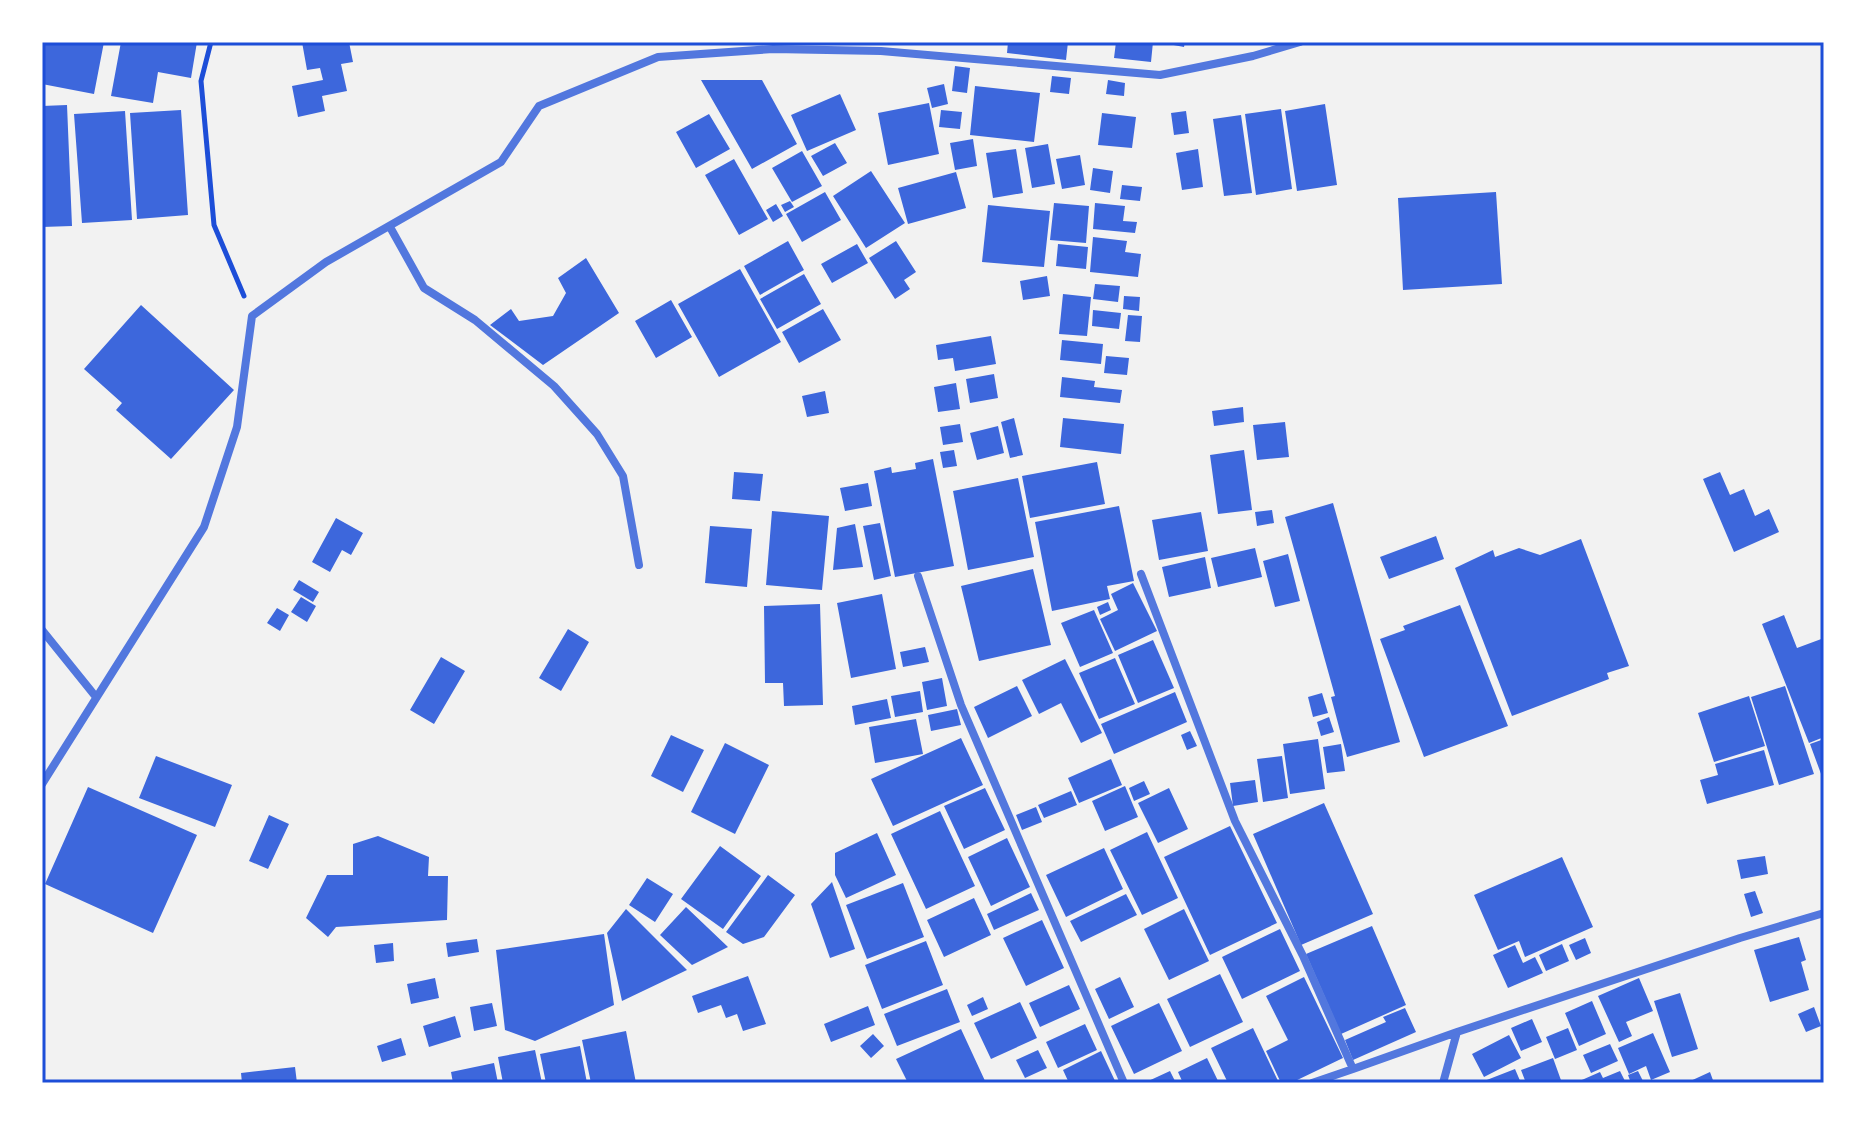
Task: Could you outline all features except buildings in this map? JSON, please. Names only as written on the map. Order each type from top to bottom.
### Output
[{"type":"street","points":[[42,784],[204,527],[237,427],[252,316],[326,262],[501,162],[539,106],[658,57],[773,49],[881,51],[1160,75],[1253,56],[1300,42]]},
{"type":"street","points":[[390,227],[424,288],[475,320],[543,376],[597,434],[623,476],[639,565]]},
{"type":"street","points":[[1141,574],[1235,821],[1303,956],[1353,1069]]},
{"type":"street","points":[[918,576],[961,705],[1124,1083]]},
{"type":"street","points":[[42,630],[96,697]]},
{"type":"street","points":[[1312,1083],[1740,938],[1824,913]]},
{"type":"street","points":[[1443,1083],[1457,1032]]},
{"type":"path","points":[[211,42],[201,81],[214,225],[252,316]]}]
